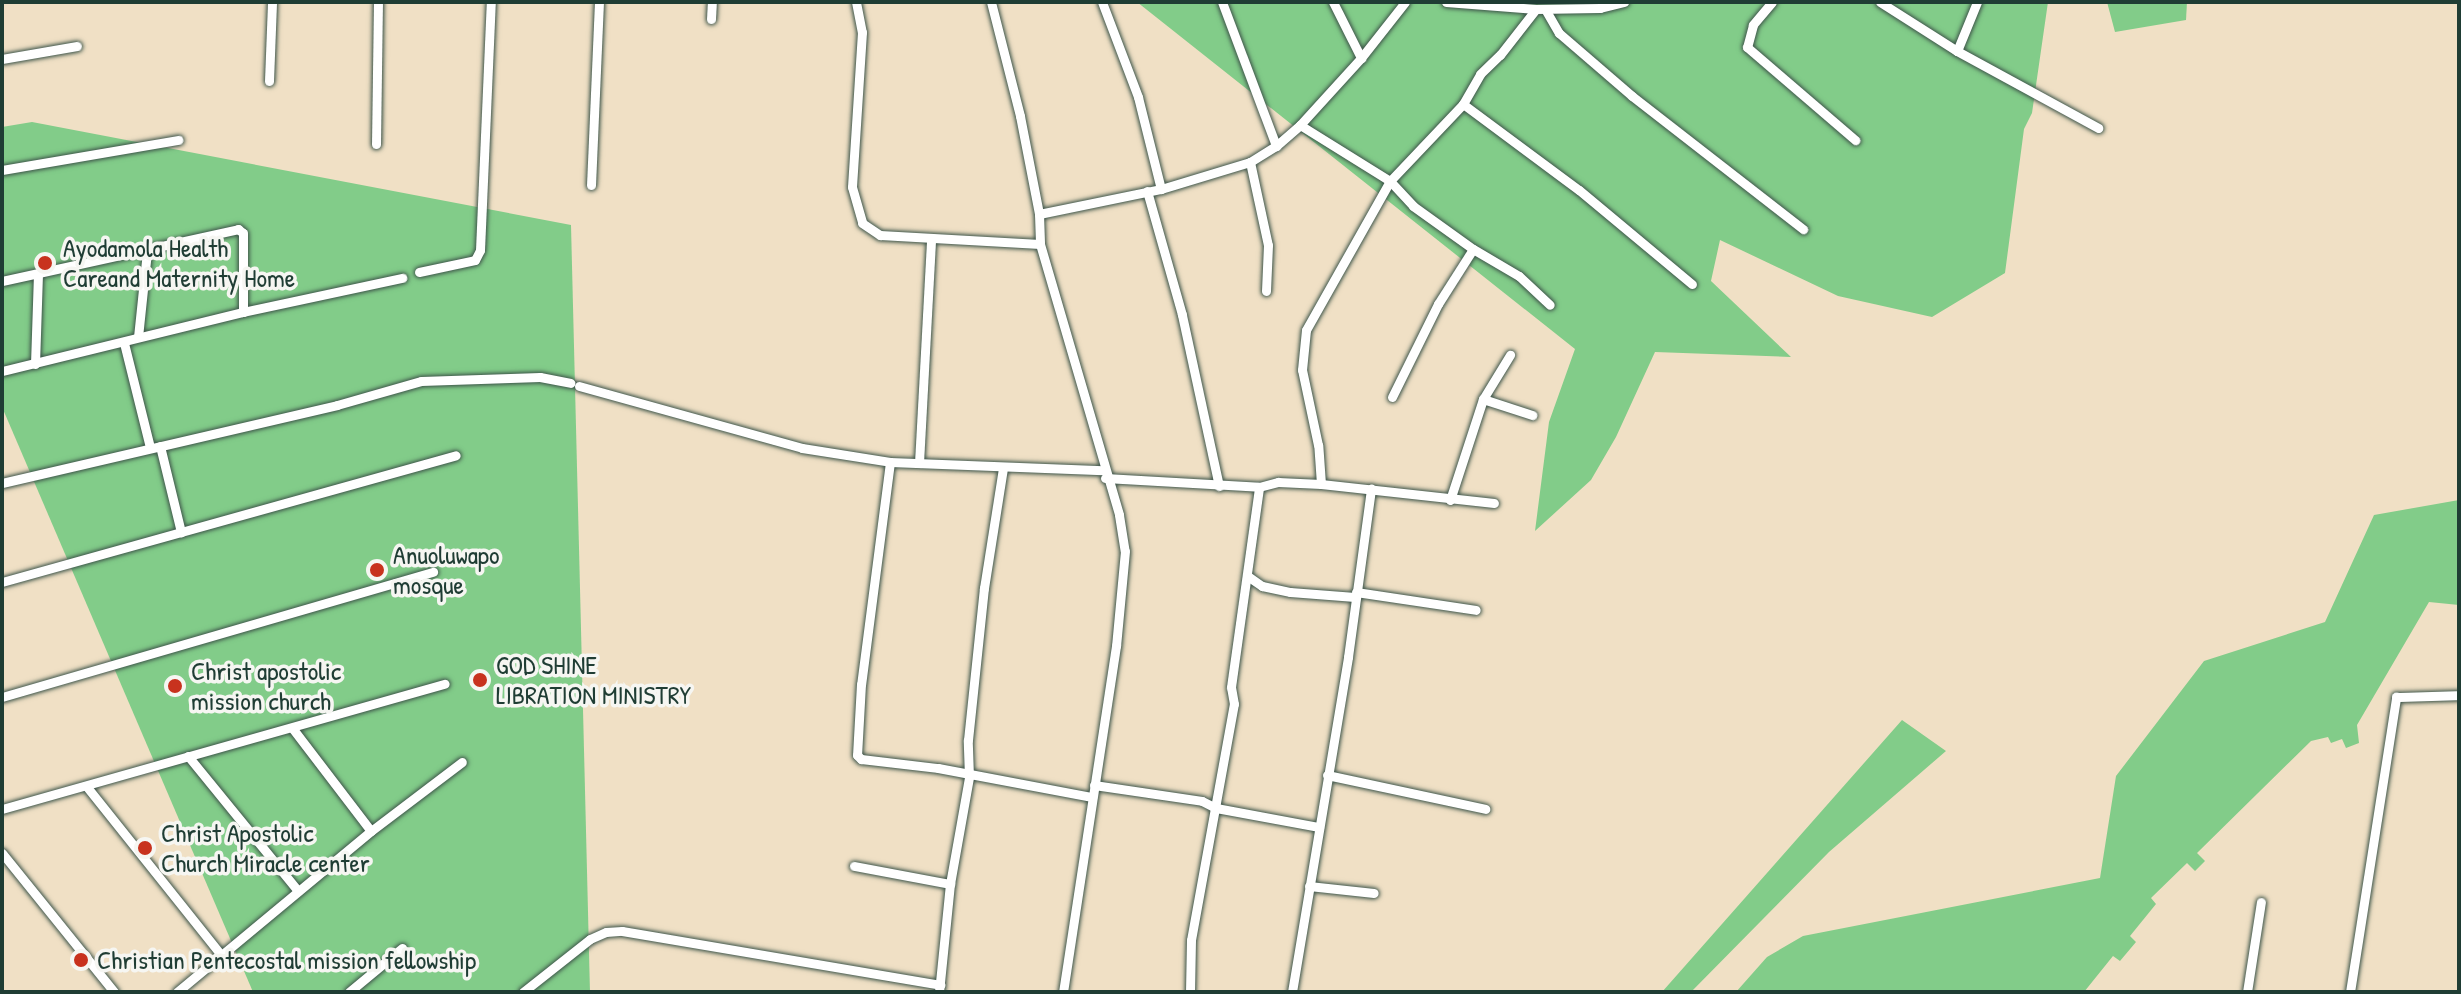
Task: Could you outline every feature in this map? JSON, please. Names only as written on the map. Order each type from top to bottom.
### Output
[{"type":"street","points":[[269,81],[272,2]]},
{"type":"street","points":[[376,144],[378,2]]},
{"type":"street","points":[[419,272],[475,260],[480,250],[491,2]]},
{"type":"street","points":[[591,185],[599,2]]},
{"type":"street","points":[[711,19],[712,2]]},
{"type":"street","points":[[856,2],[862,32],[852,187],[856,211],[868,231],[931,239],[1040,244]]},
{"type":"street","points":[[991,2],[1020,116],[1039,214],[1040,244],[1104,474],[1119,515],[1125,551],[1116,646],[1063,992]]},
{"type":"street","points":[[1102,2],[1138,97],[1161,189]]},
{"type":"street","points":[[1222,2],[1276,146]]},
{"type":"street","points":[[1333,2],[1361,58]]},
{"type":"street","points":[[1039,214],[1161,189],[1250,162],[1276,146],[1300,125],[1361,58],[1405,2]]},
{"type":"street","points":[[1446,2],[1541,9],[1600,8],[1624,2]]},
{"type":"street","points":[[1772,2],[1753,25],[1747,47],[1855,140]]},
{"type":"street","points":[[1880,2],[1957,51],[2098,128]]},
{"type":"street","points":[[1957,51],[1977,2]]},
{"type":"street","points":[[1321,484],[1318,445],[1302,370],[1306,330],[1390,181],[1463,104],[1480,74],[1541,9]]},
{"type":"street","points":[[1541,9],[1559,33],[1632,96],[1803,229]]},
{"type":"street","points":[[2,59],[77,46]]},
{"type":"street","points":[[1463,104],[1579,190],[1692,284]]},
{"type":"street","points":[[1300,125],[1390,181],[1413,206],[1473,249],[1519,276],[1550,305]]},
{"type":"street","points":[[2,170],[178,140]]},
{"type":"street","points":[[1250,162],[1268,245],[1266,291]]},
{"type":"street","points":[[1147,191],[1182,315],[1219,486]]},
{"type":"street","points":[[2,281],[241,231],[243,312]]},
{"type":"street","points":[[919,463],[931,239]]},
{"type":"street","points":[[1392,397],[1438,304],[1473,249]]},
{"type":"street","points":[[138,337],[147,252]]},
{"type":"street","points":[[35,364],[38,274]]},
{"type":"street","points":[[2,371],[243,312],[402,278]]},
{"type":"street","points":[[124,343],[181,532]]},
{"type":"street","points":[[1450,500],[1483,399],[1510,355]]},
{"type":"street","points":[[2,483],[337,405],[421,381],[540,377],[802,448],[890,462],[1104,474],[1219,486],[1259,487],[1278,482],[1321,484],[1494,503]]},
{"type":"street","points":[[1483,399],[1532,415]]},
{"type":"street","points":[[2,582],[456,455]]},
{"type":"street","points":[[890,462],[855,750],[861,759],[938,768],[969,777],[1092,797]]},
{"type":"street","points":[[523,992],[590,939],[606,932],[622,931],[939,988],[950,884],[969,777],[968,740],[984,588],[1003,468]]},
{"type":"street","points":[[1190,992],[1191,940],[1211,817],[1216,808],[1259,487]]},
{"type":"street","points":[[1293,992],[1371,489]]},
{"type":"street","points":[[2,697],[433,572]]},
{"type":"street","points":[[1249,577],[1262,586],[1290,592],[1356,595],[1476,610]]},
{"type":"street","points":[[2,809],[445,684]]},
{"type":"street","points":[[2350,992],[2396,697],[2459,695]]},
{"type":"street","points":[[293,729],[371,831]]},
{"type":"street","points":[[188,756],[298,891]]},
{"type":"street","points":[[177,992],[371,831],[462,762]]},
{"type":"street","points":[[1327,775],[1485,809]]},
{"type":"street","points":[[1094,785],[1202,801],[1216,808],[1319,827]]},
{"type":"street","points":[[87,787],[222,956]]},
{"type":"street","points":[[2,853],[114,992]]},
{"type":"street","points":[[854,866],[950,884]]},
{"type":"street","points":[[1309,886],[1374,893]]},
{"type":"street","points":[[2247,992],[2261,902]]},
{"type":"street","points":[[349,992],[402,948]]},
{"type":"green space","points":[[1137,2],[2048,2],[2032,113],[2024,129],[2005,273],[1932,317],[1838,296],[1720,240],[1711,281],[1791,357],[1655,352],[1616,437],[1591,480],[1535,531],[1549,422],[1575,349]]},
{"type":"green space","points":[[2107,2],[2187,2],[2186,20],[2115,32]]},
{"type":"green space","points":[[32,122],[571,225],[590,992],[253,992],[2,407],[2,127]]},
{"type":"green space","points":[[2459,500],[2459,605],[2429,602],[2357,725],[2359,743],[2346,748],[2342,739],[2331,743],[2328,737],[2311,741],[2197,853],[2205,861],[2195,871],[2187,863],[2151,898],[2156,904],[2130,936],[2136,942],[2120,961],[2113,956],[2084,992],[1736,992],[1767,957],[1803,936],[2100,878],[2116,776],[2204,661],[2325,622],[2374,515]]},
{"type":"green space","points":[[1902,720],[1946,751],[1829,852],[1691,992],[1662,992]]},
{"type":"place","name":"Ayodamola Health Careand Maternity Home","points":[[45,263]]},
{"type":"place","name":"Anuoluwapo mosque","points":[[377,570]]},
{"type":"place","name":"GOD SHINE LIBRATION MINISTRY","points":[[480,680]]},
{"type":"place","name":"Christ apostolic mission church","points":[[175,686]]},
{"type":"place","name":"Christ Apostolic Church Miracle center","points":[[145,848]]},
{"type":"place","name":"Christian Pentecostal mission fellowship","points":[[81,960]]}]
